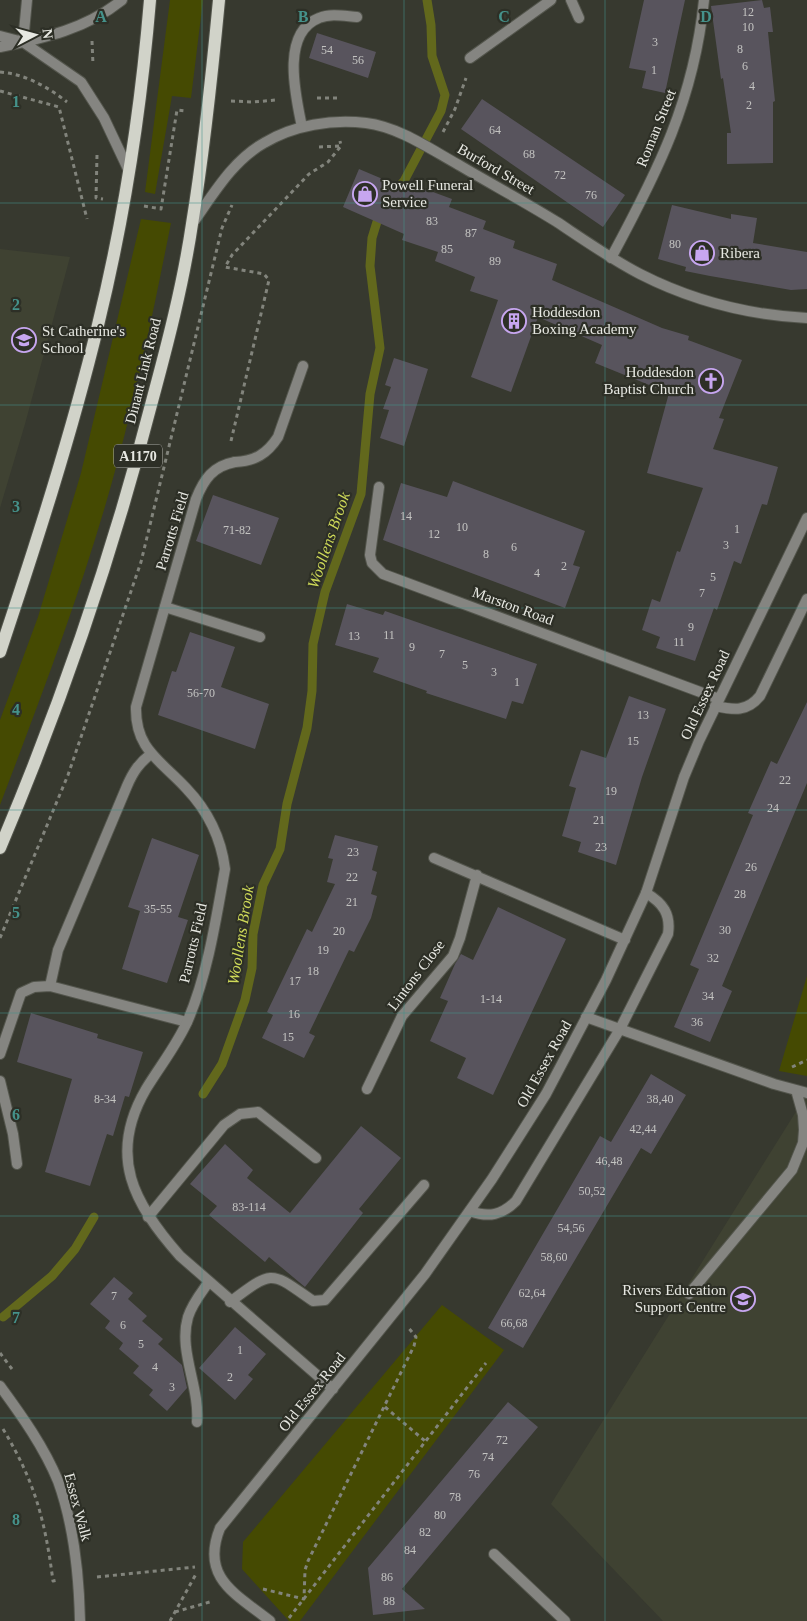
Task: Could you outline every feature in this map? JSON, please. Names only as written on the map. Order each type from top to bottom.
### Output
[{"type":"main road","points":[[0,652],[64,452],[98,325],[129,172],[150,0]]},
{"type":"main road","name":"Dinant Link Road","points":[[0,848],[31,774],[99,588],[133,474],[165,354],[192,224],[219,0]]},
{"type":"street","points":[[22,42],[27,0]]},
{"type":"street","points":[[0,47],[85,25],[105,14],[122,0]]},
{"type":"street","points":[[470,58],[551,0]]},
{"type":"street","points":[[571,0],[579,18]]},
{"type":"street","name":"Roman Street","points":[[612,258],[674,131],[691,78],[704,0]]},
{"type":"street","points":[[302,127],[293,74],[296,47],[304,28],[318,18],[336,15],[357,17]]},
{"type":"street","points":[[0,36],[22,42],[81,82],[104,118],[129,172]]},
{"type":"street","name":"Burford Street","points":[[192,224],[238,162],[264,143],[302,127],[339,121],[368,123],[388,129],[434,151],[556,222],[612,258],[667,287],[714,304],[754,313],[807,318]]},
{"type":"street","points":[[231,463],[256,458],[271,448],[278,437],[303,366]]},
{"type":"street","name":"Parrotts Field","points":[[231,463],[209,474],[199,493],[136,707],[136,724],[142,741],[151,754],[196,799],[208,815],[223,852],[225,869],[206,958],[187,1022],[136,1108],[130,1127],[128,1155],[132,1184],[138,1199],[148,1217],[180,1256],[208,1283],[333,1389]]},
{"type":"street","name":"Marston Road","points":[[379,487],[370,555],[372,563],[383,574],[738,710],[754,703],[763,689],[807,599]]},
{"type":"street","name":"Old Essex Road","points":[[239,1597],[221,1579],[215,1566],[215,1541],[220,1528],[394,1315],[470,1211],[546,1094],[625,940],[646,893],[684,777],[717,702],[807,518]]},
{"type":"street","points":[[165,607],[260,637]]},
{"type":"street","points":[[50,986],[58,950],[127,786],[134,772],[151,754]]},
{"type":"street","points":[[434,858],[625,940]]},
{"type":"street","name":"Lintons Close","points":[[367,1089],[402,1016],[453,956],[460,938],[477,875]]},
{"type":"street","points":[[470,1211],[478,1214],[499,1214],[516,1201],[620,1029],[668,934],[669,923],[664,906],[646,893]]},
{"type":"street","points":[[0,1054],[21,993],[34,987],[50,986],[187,1022]]},
{"type":"street","points":[[586,1017],[807,1093]]},
{"type":"street","points":[[0,1080],[13,1134],[17,1164]]},
{"type":"street","points":[[689,1294],[792,1170],[803,1143],[803,1115],[796,1090]]},
{"type":"street","points":[[148,1217],[224,1125],[240,1114],[258,1112],[316,1158]]},
{"type":"street","points":[[230,1302],[256,1282],[267,1277],[289,1282],[314,1301],[325,1300],[424,1185]]},
{"type":"street","points":[[197,1422],[196,1393],[188,1362],[186,1330],[191,1310],[208,1283]]},
{"type":"street","name":"Essex Walk","points":[[0,1386],[25,1419],[57,1481],[73,1538],[80,1621]]},
{"type":"street","points":[[494,1554],[565,1621]]},
{"type":"street","points":[[239,1597],[270,1621]]},
{"type":"path","points":[[434,151],[455,109],[470,58]]},
{"type":"path","points":[[0,72],[25,77],[40,84],[72,106]]},
{"type":"path","points":[[0,92],[59,107],[87,219]]},
{"type":"path","points":[[143,206],[161,209],[177,110],[190,111]]},
{"type":"path","points":[[231,463],[269,280],[264,274],[226,267],[232,255],[309,174],[328,162],[341,146],[315,147]]},
{"type":"path","points":[[95,148],[98,165],[96,198],[103,199]]},
{"type":"path","points":[[0,938],[68,775],[122,623],[141,562],[222,228],[238,198]]},
{"type":"path","points":[[304,1599],[304,1570],[414,1346],[416,1337],[394,1315]]},
{"type":"path","points":[[287,1621],[486,1363]]},
{"type":"path","points":[[385,1407],[425,1441]]},
{"type":"path","points":[[0,1425],[18,1454],[37,1497],[48,1541],[53,1581],[62,1580]]},
{"type":"path","points":[[95,1577],[199,1566],[170,1621]]},
{"type":"path","points":[[258,1587],[304,1599]]},
{"type":"path","points":[[175,1612],[205,1602],[239,1597]]},
{"type":"shaded area","points":[[170,0],[203,0],[191,98],[172,96],[155,194],[145,192]]},
{"type":"shaded area","points":[[141,219],[171,223],[133,401],[93,547],[48,677],[0,805],[0,720],[38,617],[81,473]]},
{"type":"shaded area","name":"St Catherine's School","points":[[0,249],[70,257],[25,424],[0,508]]},
{"type":"shaded area","points":[[807,976],[807,1076],[779,1071]]},
{"type":"shaded area","name":"Rivers Education Support Centre","points":[[807,1094],[807,1621],[663,1621],[551,1504]]},
{"type":"shaded area","points":[[442,1305],[504,1350],[300,1621],[289,1621],[242,1569],[243,1542]]},
{"type":"building","points":[[644,0],[685,0],[665,93],[642,88],[646,71],[629,68]]},
{"type":"building","points":[[762,0],[764,8],[770,7],[773,32],[768,32],[775,101],[773,102],[773,163],[727,164],[727,133],[731,133],[711,6]]},
{"type":"building","points":[[317,33],[376,52],[368,78],[309,58]]},
{"type":"building","points":[[482,99],[625,195],[603,227],[461,129]]},
{"type":"building","points":[[359,169],[411,191],[414,185],[452,199],[449,207],[486,221],[483,229],[515,241],[513,248],[557,264],[552,280],[662,328],[689,336],[688,340],[742,360],[719,418],[724,419],[713,449],[778,467],[767,505],[762,504],[741,564],[734,561],[717,610],[714,608],[695,661],[656,648],[660,637],[642,630],[652,599],[660,602],[677,551],[680,552],[703,488],[647,473],[669,393],[595,363],[602,345],[538,317],[511,392],[471,377],[498,300],[470,291],[475,277],[435,261],[438,252],[402,240],[404,234],[343,207]]},
{"type":"building","points":[[672,205],[731,219],[731,214],[757,218],[753,243],[807,252],[807,289],[791,290],[685,271],[686,267],[658,259]]},
{"type":"building","points":[[394,358],[428,369],[404,446],[380,438],[389,410],[383,409],[391,387],[385,385]]},
{"type":"building","points":[[453,481],[585,531],[573,565],[580,567],[565,608],[383,540],[401,483],[447,497]]},
{"type":"building","points":[[213,495],[279,518],[261,565],[196,541]]},
{"type":"building","points":[[347,604],[383,615],[385,611],[537,664],[523,704],[512,701],[506,719],[426,693],[427,691],[373,672],[379,658],[335,645]]},
{"type":"building","points":[[190,632],[235,647],[221,687],[269,704],[255,749],[158,715],[172,671],[176,672]]},
{"type":"building","points":[[629,696],[666,709],[642,777],[616,865],[578,852],[581,842],[562,836],[576,788],[569,786],[581,750],[606,758]]},
{"type":"building","points":[[807,702],[807,783],[722,986],[732,991],[710,1042],[674,1027],[699,969],[690,965],[753,815],[748,813],[771,761],[777,764]]},
{"type":"building","points":[[335,835],[378,846],[372,870],[377,872],[371,894],[377,896],[371,918],[354,952],[349,950],[309,1033],[315,1036],[304,1058],[262,1038],[273,1015],[267,1012],[307,929],[312,932],[335,884],[327,882],[333,859],[328,858]]},
{"type":"building","points":[[152,838],[199,855],[178,917],[188,920],[167,983],[122,969],[140,911],[128,907]]},
{"type":"building","points":[[498,907],[566,939],[493,1095],[457,1078],[466,1058],[430,1041],[448,1001],[440,998],[455,964],[461,954],[473,960]]},
{"type":"building","points":[[31,1013],[98,1034],[97,1038],[143,1052],[129,1097],[125,1096],[113,1136],[107,1134],[90,1186],[45,1172],[72,1079],[17,1062]]},
{"type":"building","points":[[651,1074],[686,1095],[651,1154],[641,1148],[523,1348],[488,1328],[600,1136],[611,1142]]},
{"type":"building","points":[[361,1126],[401,1158],[359,1209],[363,1213],[305,1287],[269,1257],[265,1262],[209,1215],[217,1206],[190,1184],[225,1144],[253,1170],[247,1178],[290,1213]]},
{"type":"building","points":[[114,1277],[133,1293],[128,1299],[147,1316],[142,1321],[163,1339],[158,1344],[182,1365],[187,1388],[167,1411],[149,1395],[153,1390],[133,1373],[139,1366],[119,1349],[123,1343],[105,1328],[110,1321],[90,1304]]},
{"type":"building","points":[[235,1327],[266,1354],[248,1375],[253,1379],[235,1400],[199,1368]]},
{"type":"building","points":[[508,1402],[538,1427],[402,1589],[425,1609],[373,1615],[368,1568]]},
{"type":"waterway","name":"Woollens Brook","points":[[391,195],[404,181],[441,111],[445,95],[432,56],[431,25],[427,0]]},
{"type":"waterway","name":"Woollens Brook","points":[[203,1094],[222,1064],[245,1000],[252,968],[253,934],[263,885],[280,849],[287,804],[307,728],[312,691],[313,644],[325,592],[361,494],[370,394],[380,348],[370,266],[372,238],[380,212]]},
{"type":"waterway","name":"Woollens Brook","points":[[3,1317],[52,1276],[75,1249],[94,1217]]},
{"type":"place","name":"Powell Funeral Service","points":[[365,194]]},
{"type":"place","name":"Ribera","points":[[702,253]]},
{"type":"place","name":"Hoddesdon Boxing Academy","points":[[514,321]]},
{"type":"place","name":"St Catherine's School","points":[[24,340]]},
{"type":"place","name":"Hoddesdon Baptist Church","points":[[711,381]]},
{"type":"place","name":"Rivers Education Support Centre","points":[[743,1299]]}]
